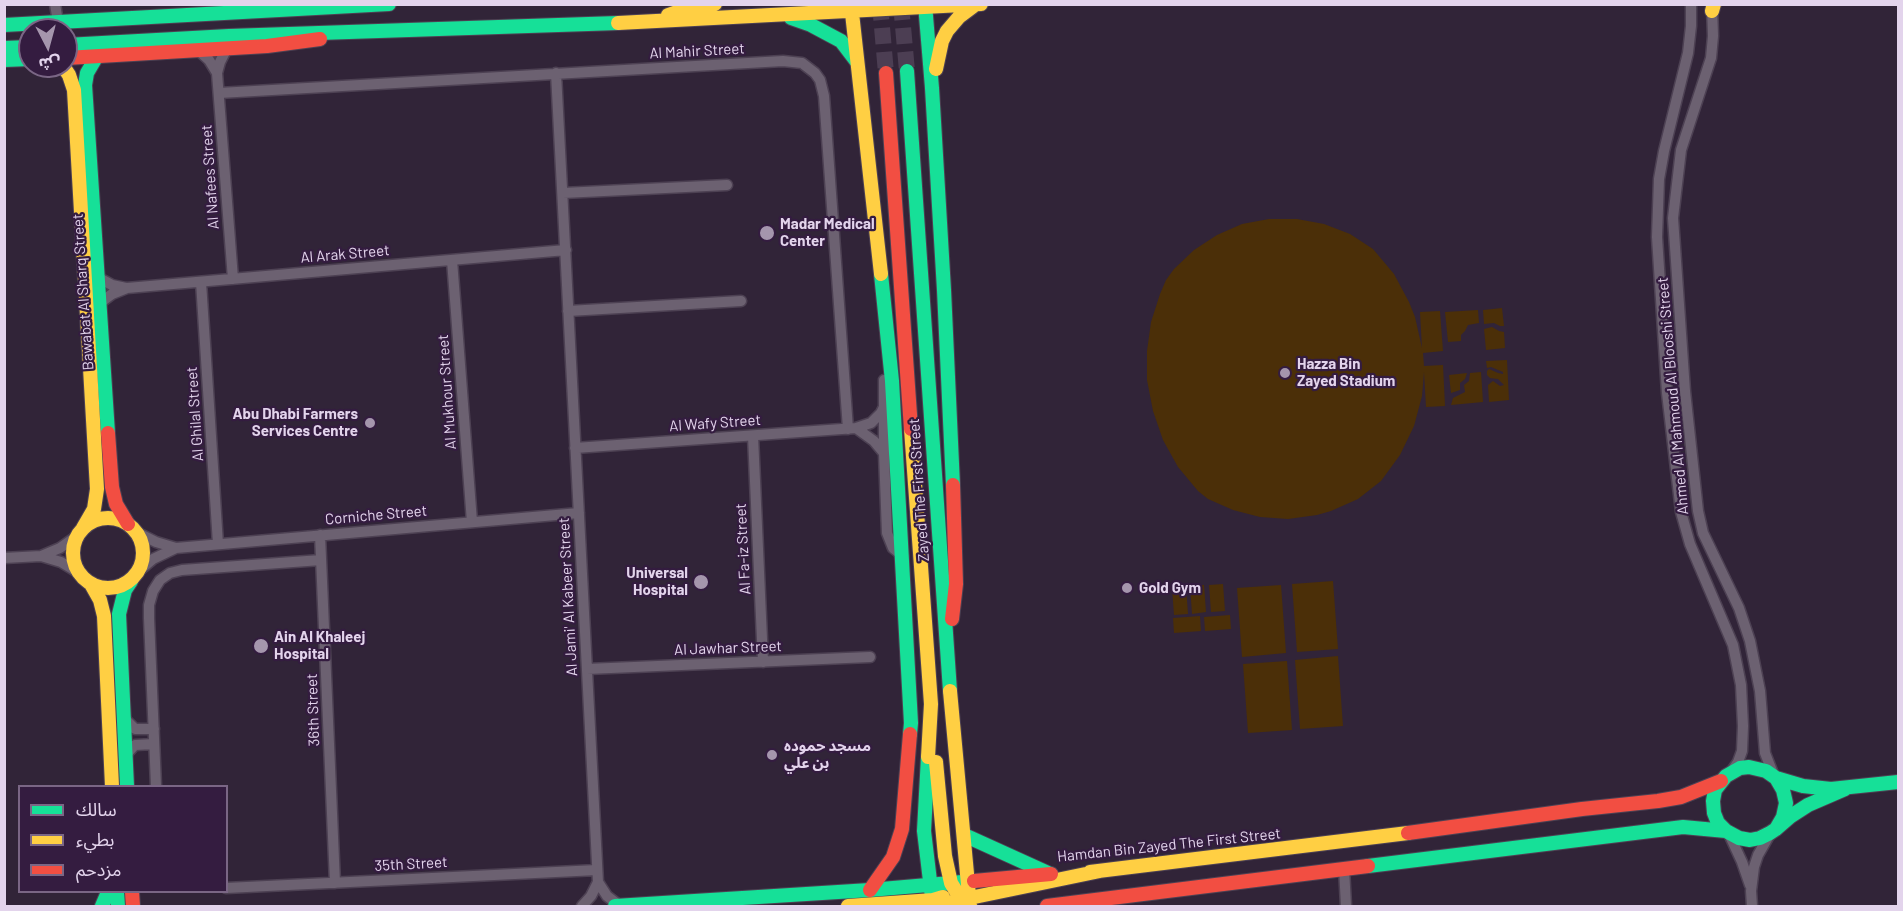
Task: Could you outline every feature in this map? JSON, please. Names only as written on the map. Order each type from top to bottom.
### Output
[{"type":"main road","points":[[78,21],[389,4]]},
{"type":"main road","points":[[660,20],[691,7],[715,4]]},
{"type":"main road","points":[[900,4],[925,6]]},
{"type":"main road","points":[[78,44],[230,36],[660,20],[781,14],[854,7],[981,4]]},
{"type":"main road","points":[[932,88],[939,53],[947,31],[959,17],[975,5]]},
{"type":"main road","points":[[925,6],[944,290],[956,584],[953,614],[946,646]]},
{"type":"main road","points":[[854,7],[896,429],[911,723],[924,831]]},
{"type":"main road","points":[[781,14],[810,25],[841,41],[858,63]]},
{"type":"main road","points":[[78,57],[296,43],[359,31]]},
{"type":"main road","name":"Bawabat Al Sharq Street","points":[[97,56],[87,73],[85,85],[112,488],[116,504],[133,529]]},
{"type":"main road","name":"Zayed The First Street","points":[[886,73],[931,704],[924,831],[931,884],[952,900],[968,881],[946,646],[907,71]]},
{"type":"main road","name":"Bawabat Al Sharq Street","points":[[70,78],[74,90],[97,489],[94,509],[80,532]]},
{"type":"main road","points":[[127,785],[119,614],[125,590],[135,575],[143,563],[144,548],[133,529],[110,518],[100,519],[80,532],[73,555],[78,573],[91,584],[99,588],[116,588],[135,575]]},
{"type":"main road","points":[[91,584],[100,600],[104,616],[112,785]]},
{"type":"main road","points":[[931,704],[945,856],[952,900]]},
{"type":"main road","points":[[870,890],[893,857],[902,829],[911,723]]},
{"type":"main road","points":[[1728,833],[1718,823],[1714,813],[1715,790],[1726,776],[1749,767],[1817,789],[1845,789],[1899,782]]},
{"type":"main road","name":"Hamdan Bin Zayed The First Street","points":[[968,881],[1100,871],[1658,801],[1681,797],[1726,776]]},
{"type":"main road","points":[[1773,831],[1783,817],[1786,803],[1784,790],[1775,777]]},
{"type":"main road","points":[[1047,906],[1683,827],[1728,833],[1750,840],[1761,838],[1808,805],[1845,789]]},
{"type":"main road","points":[[964,835],[1050,874]]},
{"type":"main road","points":[[848,906],[952,900],[1100,871]]},
{"type":"main road","points":[[615,906],[931,884],[952,900]]},
{"type":"street","name":"Ahmed Al Mahmoud Al Blooshi Street","points":[[1691,4],[1688,53],[1659,179],[1657,237],[1667,393],[1682,512],[1690,544],[1733,645],[1741,686],[1742,751],[1738,762],[1726,776]]},
{"type":"street","name":"Ahmed Al Mahmoud Al Blooshi Street","points":[[1713,7],[1711,58],[1681,150],[1673,218],[1685,391],[1698,511],[1706,539],[1736,600],[1750,640],[1760,691],[1765,753],[1775,777]]},
{"type":"street","name":"Al Nafees Street","points":[[227,48],[217,73],[233,279]]},
{"type":"street","points":[[198,50],[213,65],[217,73]]},
{"type":"street","name":"Al Mahir Street","points":[[219,93],[556,73],[793,61],[802,63],[820,80],[824,96],[852,429]]},
{"type":"street","name":"Al Jami' Al Kabeer Street","points":[[556,73],[598,882]]},
{"type":"street","points":[[562,194],[727,185]]},
{"type":"street","name":"Al Arak Street","points":[[99,278],[112,285],[127,288],[566,250]]},
{"type":"street","name":"Al Mukhour Street","points":[[452,260],[472,522]]},
{"type":"street","name":"Al Ghilal Street","points":[[201,282],[218,544]]},
{"type":"street","name":"Al Arak Street","points":[[100,303],[112,294],[127,288]]},
{"type":"street","points":[[568,311],[741,301]]},
{"type":"street","points":[[887,334],[884,407],[887,533],[893,548],[903,556]]},
{"type":"street","name":"Al Wafy Street","points":[[575,448],[852,429],[871,423],[884,407]]},
{"type":"street","points":[[852,429],[874,441],[884,453]]},
{"type":"street","name":"Al Fa-iz Street","points":[[753,436],[763,662]]},
{"type":"street","name":"Corniche Street","points":[[135,575],[160,554],[176,548],[579,513]]},
{"type":"street","name":"Corniche Street","points":[[133,529],[156,542],[176,548]]},
{"type":"street","points":[[4,558],[41,556],[60,548],[80,532]]},
{"type":"street","name":"36th Street","points":[[320,536],[335,883]]},
{"type":"street","points":[[41,556],[61,562],[78,573]]},
{"type":"street","points":[[156,785],[149,605],[153,591],[160,580],[170,573],[182,570],[321,560]]},
{"type":"street","name":"Al Jawhar Street","points":[[587,669],[870,657]]},
{"type":"street","points":[[124,718],[135,729],[154,729]]},
{"type":"street","points":[[125,756],[135,745],[154,744]]},
{"type":"street","points":[[1752,906],[1754,867],[1758,855],[1773,831]]},
{"type":"street","points":[[1728,833],[1742,862],[1752,891]]},
{"type":"street","points":[[1344,868],[1346,906]]},
{"type":"street","name":"35th Street","points":[[228,888],[597,870]]},
{"type":"street","points":[[598,882],[607,896],[620,906]]},
{"type":"street","points":[[582,906],[591,896],[598,882]]},
{"type":"shaded area","name":"Hazza Bin Zayed Stadium","points":[[1269,219],[1297,219],[1324,224],[1350,234],[1373,249],[1394,274],[1409,302],[1422,348],[1420,312],[1440,311],[1443,351],[1423,353],[1424,366],[1443,365],[1445,406],[1426,407],[1424,372],[1422,396],[1414,426],[1400,455],[1381,481],[1358,499],[1331,511],[1288,519],[1260,517],[1233,510],[1208,499],[1198,491],[1178,467],[1163,440],[1153,411],[1147,380],[1147,351],[1151,322],[1166,280],[1174,269],[1194,250],[1217,235],[1242,224]]},
{"type":"shaded area","points":[[1502,308],[1504,326],[1494,323],[1484,324],[1483,310]]},
{"type":"shaded area","points":[[1478,310],[1479,323],[1468,325],[1461,335],[1461,341],[1448,342],[1445,312]]},
{"type":"shaded area","points":[[1492,327],[1504,332],[1505,348],[1486,350],[1484,329]]},
{"type":"shaded area","points":[[1507,360],[1509,400],[1489,402],[1488,385],[1493,381],[1500,386],[1504,385],[1498,379],[1487,375],[1489,369],[1498,373],[1503,374],[1503,372],[1491,367],[1487,368],[1486,361]]},
{"type":"shaded area","points":[[1481,372],[1483,402],[1451,405],[1453,398],[1465,392],[1464,385],[1469,381],[1470,373]]},
{"type":"shaded area","points":[[1467,373],[1465,379],[1460,383],[1460,390],[1451,393],[1449,375]]},
{"type":"shaded area","points":[[1333,581],[1338,649],[1297,652],[1292,584]]},
{"type":"shaded area","points":[[1223,584],[1225,611],[1211,612],[1209,585]]},
{"type":"shaded area","points":[[1204,585],[1206,612],[1192,614],[1190,586]]},
{"type":"shaded area","points":[[1281,585],[1286,653],[1242,657],[1237,588]]},
{"type":"shaded area","points":[[1186,586],[1188,614],[1174,615],[1172,588]]},
{"type":"shaded area","points":[[1230,615],[1231,629],[1205,631],[1204,617]]},
{"type":"shaded area","points":[[1200,616],[1201,631],[1174,633],[1173,618]]},
{"type":"shaded area","points":[[1338,656],[1343,726],[1300,729],[1295,660]]},
{"type":"shaded area","points":[[1287,661],[1292,730],[1248,733],[1243,664]]},
{"type":"tunnel","points":[[880,4],[886,73]]},
{"type":"tunnel","points":[[901,4],[907,71]]},
{"type":"traffic: fast","points":[[4,25],[389,4]]},
{"type":"traffic: fast","points":[[925,4],[944,290],[953,485]]},
{"type":"traffic: fast","points":[[791,18],[811,25],[841,41],[857,62]]},
{"type":"traffic: fast","points":[[78,44],[229,36],[618,23]]},
{"type":"traffic: fast","points":[[4,48],[18,47]]},
{"type":"traffic: fast","points":[[97,56],[87,73],[85,85],[108,433]]},
{"type":"traffic: fast","points":[[4,60],[18,59]]},
{"type":"traffic: fast","points":[[907,71],[950,691]]},
{"type":"traffic: fast","points":[[881,274],[892,381],[910,734]]},
{"type":"traffic: fast","points":[[127,785],[119,614],[125,590],[131,581]]},
{"type":"traffic: fast","points":[[928,757],[924,831],[933,906]]},
{"type":"traffic: fast","points":[[1776,829],[1783,817],[1786,803],[1783,790],[1776,778],[1766,771],[1749,767],[1740,768],[1726,776],[1715,790],[1714,813],[1718,823],[1726,831],[1739,838],[1750,840],[1770,833],[1776,829],[1791,816],[1808,805],[1845,789]]},
{"type":"traffic: fast","points":[[1776,778],[1803,786],[1831,789],[1898,782]]},
{"type":"traffic: fast","points":[[1368,866],[1683,827],[1726,831]]},
{"type":"traffic: fast","points":[[964,835],[1050,874]]},
{"type":"traffic: fast","points":[[615,906],[974,881]]},
{"type":"traffic: fast","points":[[102,906],[108,893]]},
{"type":"traffic: fast","points":[[117,893],[118,906]]},
{"type":"traffic: slow","points":[[668,15],[691,7],[715,4]]},
{"type":"traffic: slow","points":[[851,4],[881,274]]},
{"type":"traffic: slow","points":[[618,23],[981,4]]},
{"type":"traffic: slow","points":[[1712,11],[1714,4]]},
{"type":"traffic: slow","points":[[936,69],[942,41],[947,31],[959,17],[975,5]]},
{"type":"traffic: slow","points":[[70,78],[74,90],[97,489],[94,509],[83,528]]},
{"type":"traffic: slow","points":[[911,429],[931,704],[928,757]]},
{"type":"traffic: slow","points":[[115,518],[128,524],[137,533],[141,539],[143,553],[141,567],[133,578],[122,586],[101,588],[83,578],[75,567],[73,546],[83,528],[94,520],[115,518]]},
{"type":"traffic: slow","points":[[91,584],[100,600],[104,616],[112,785]]},
{"type":"traffic: slow","points":[[950,691],[970,906]]},
{"type":"traffic: slow","points":[[936,762],[945,856],[951,883],[965,906]]},
{"type":"traffic: slow","points":[[1090,872],[1408,833]]},
{"type":"traffic: slow","points":[[945,906],[960,900],[1100,871]]},
{"type":"traffic: slow","points":[[848,906],[933,900],[943,897]]},
{"type":"traffic: jam","points":[[78,57],[267,46],[320,39]]},
{"type":"traffic: jam","points":[[886,73],[911,429]]},
{"type":"traffic: jam","points":[[108,433],[112,487],[116,504],[128,524]]},
{"type":"traffic: jam","points":[[952,619],[956,584],[953,485]]},
{"type":"traffic: jam","points":[[870,890],[893,857],[902,829],[910,734]]},
{"type":"traffic: jam","points":[[1408,833],[1658,801],[1681,797],[1721,781]]},
{"type":"traffic: jam","points":[[1047,906],[1368,866]]},
{"type":"traffic: jam","points":[[974,881],[1051,874]]},
{"type":"traffic: jam","points":[[132,893],[133,906]]},
{"type":"place","name":"Madar Medical Center","points":[[767,233]]},
{"type":"place","name":"Hazza Bin Zayed Stadium","points":[[1285,373]]},
{"type":"place","name":"Abu Dhabi Farmers Services Centre","points":[[370,423]]},
{"type":"place","name":"Universal Hospital","points":[[701,582]]},
{"type":"place","name":"Gold Gym","points":[[1127,588]]},
{"type":"place","name":"Ain Al Khaleej Hospital","points":[[261,646]]},
{"type":"place","name":"مسجد حموده بن علي","points":[[772,755]]}]
